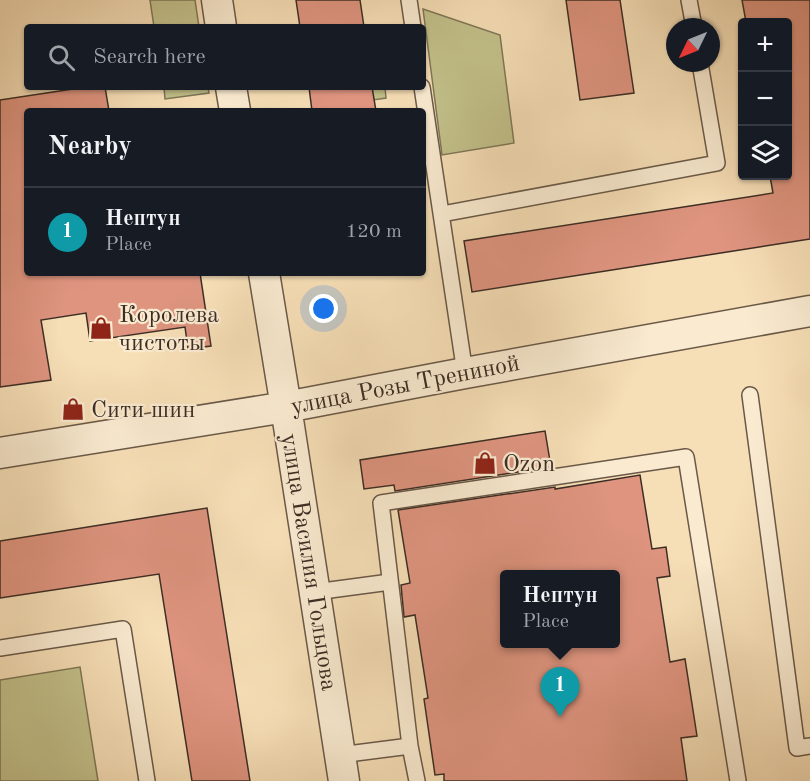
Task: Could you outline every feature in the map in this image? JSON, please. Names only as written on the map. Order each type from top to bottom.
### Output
[{"type":"street","points":[[217,0],[221,24]]},
{"type":"street","points":[[232,90],[235,108]]},
{"type":"street","name":"улица Василия Гольцова","points":[[264,276],[342,768]]},
{"type":"street","name":"улица Розы Трениной","points":[[0,453],[286,407],[810,311]]},
{"type":"lane","points":[[409,0],[413,24]]},
{"type":"lane","points":[[689,0],[692,18]]},
{"type":"lane","points":[[442,214],[717,163],[702,72]]},
{"type":"lane","points":[[422,90],[425,108]]},
{"type":"lane","points":[[426,112],[465,373]]},
{"type":"lane","points":[[750,395],[797,748],[810,746]]},
{"type":"lane","points":[[417,781],[410,746],[381,503],[686,457],[738,781]]},
{"type":"lane","points":[[315,592],[390,582]]},
{"type":"lane","points":[[0,648],[123,629],[147,781]]},
{"type":"lane","points":[[342,768],[410,746]]},
{"type":"shaded area","points":[[150,0],[195,0],[199,24],[154,24]]},
{"type":"shaded area","points":[[423,9],[500,35],[514,143],[442,155]]},
{"type":"shaded area","points":[[164,90],[208,90],[209,93],[165,99]]},
{"type":"shaded area","points":[[371,90],[385,90],[386,98],[373,100]]},
{"type":"shaded area","points":[[80,667],[98,781],[0,781],[0,680]]},
{"type":"building","points":[[296,0],[360,0],[364,24],[300,24]]},
{"type":"building","points":[[566,0],[620,0],[634,93],[580,100]]},
{"type":"building","points":[[742,0],[810,0],[810,239],[472,292],[464,241],[773,193],[771,180],[792,180],[792,18],[745,18]]},
{"type":"building","points":[[66,90],[106,90],[108,108],[24,108],[24,276],[200,276],[211,346],[188,349],[185,327],[90,341],[86,313],[41,320],[51,380],[0,387],[0,100]]},
{"type":"building","points":[[309,90],[372,90],[376,108],[312,108]]},
{"type":"building","points":[[545,431],[551,467],[395,491],[394,485],[364,489],[360,460]]},
{"type":"building","points":[[640,475],[652,549],[666,547],[670,576],[657,578],[670,662],[685,659],[697,736],[681,738],[687,781],[444,781],[444,774],[435,775],[424,699],[428,698],[415,615],[404,617],[401,585],[410,583],[398,510],[555,487],[555,489]]},
{"type":"building","points":[[207,508],[250,781],[192,781],[159,574],[0,598],[0,541]]},
{"type":"place","name":"Королева чистоты","points":[[101,328]]},
{"type":"place","name":"Сити шин","points":[[73,409]]},
{"type":"place","name":"Ozon","points":[[485,463]]},
{"type":"place","name":"Нептун","points":[[560,717]]}]
